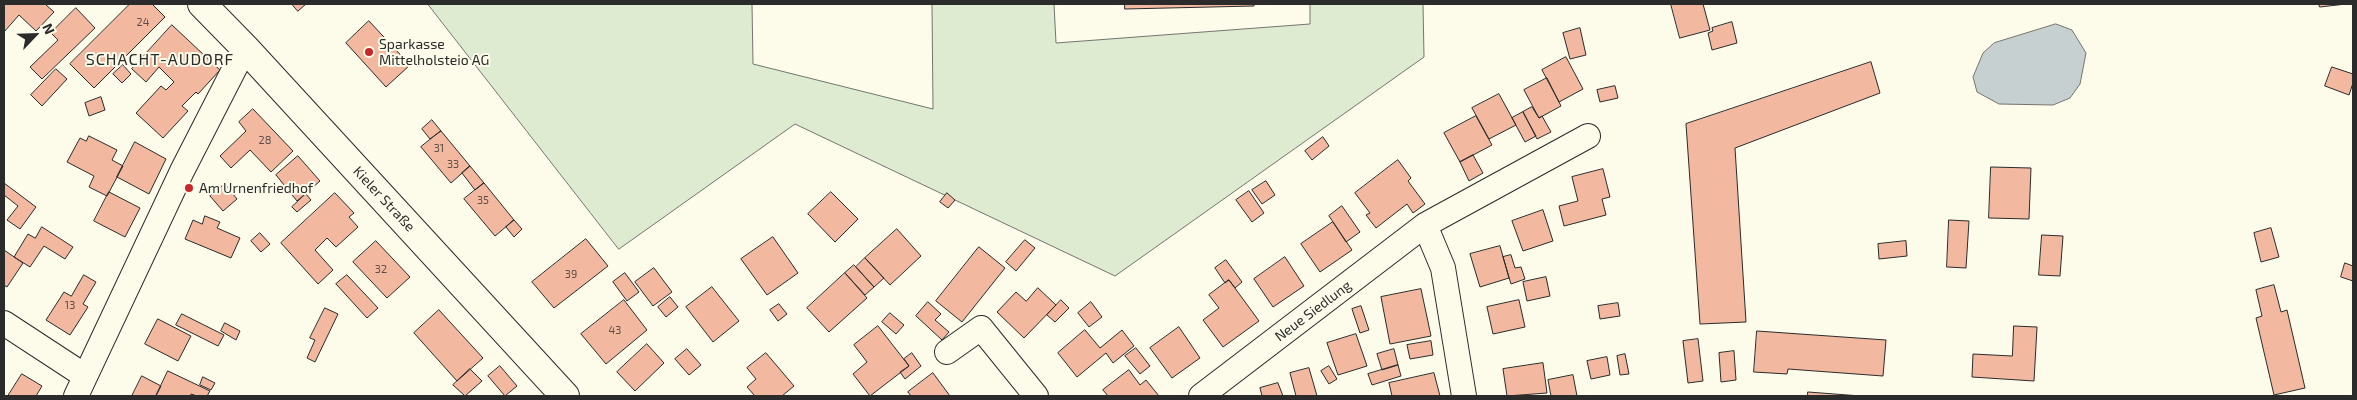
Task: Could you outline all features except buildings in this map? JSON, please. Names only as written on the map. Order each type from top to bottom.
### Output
[{"type":"main road","name":"Kieler Straße","points":[[202,4],[245,48],[565,396]]},
{"type":"street","points":[[4,323],[81,386],[182,171],[245,48]]},
{"type":"street","name":"Neue Siedlung","points":[[1201,396],[1425,225],[1588,136]]},
{"type":"street","points":[[1425,225],[1443,268],[1464,396]]},
{"type":"street","points":[[947,352],[981,328],[1036,396]]},
{"type":"green space","points":[[428,4],[752,4],[753,64],[933,109],[932,4],[1054,4],[1056,43],[1310,24],[1310,4],[1423,4],[1424,57],[1115,276],[795,124],[619,249]]},
{"type":"shaded area","points":[[2056,24],[2072,30],[2086,53],[2080,84],[2070,98],[2053,105],[1999,104],[1977,92],[1973,77],[1983,53],[1994,43]]},
{"type":"place","name":"Sparkasse Mittelholsteio AG","points":[[369,52]]},
{"type":"place","name":"Am Urnenfriedhof","points":[[189,188]]},
{"type":"district","name":"SCHACHT-AUDORF","points":[[160,60]]}]
